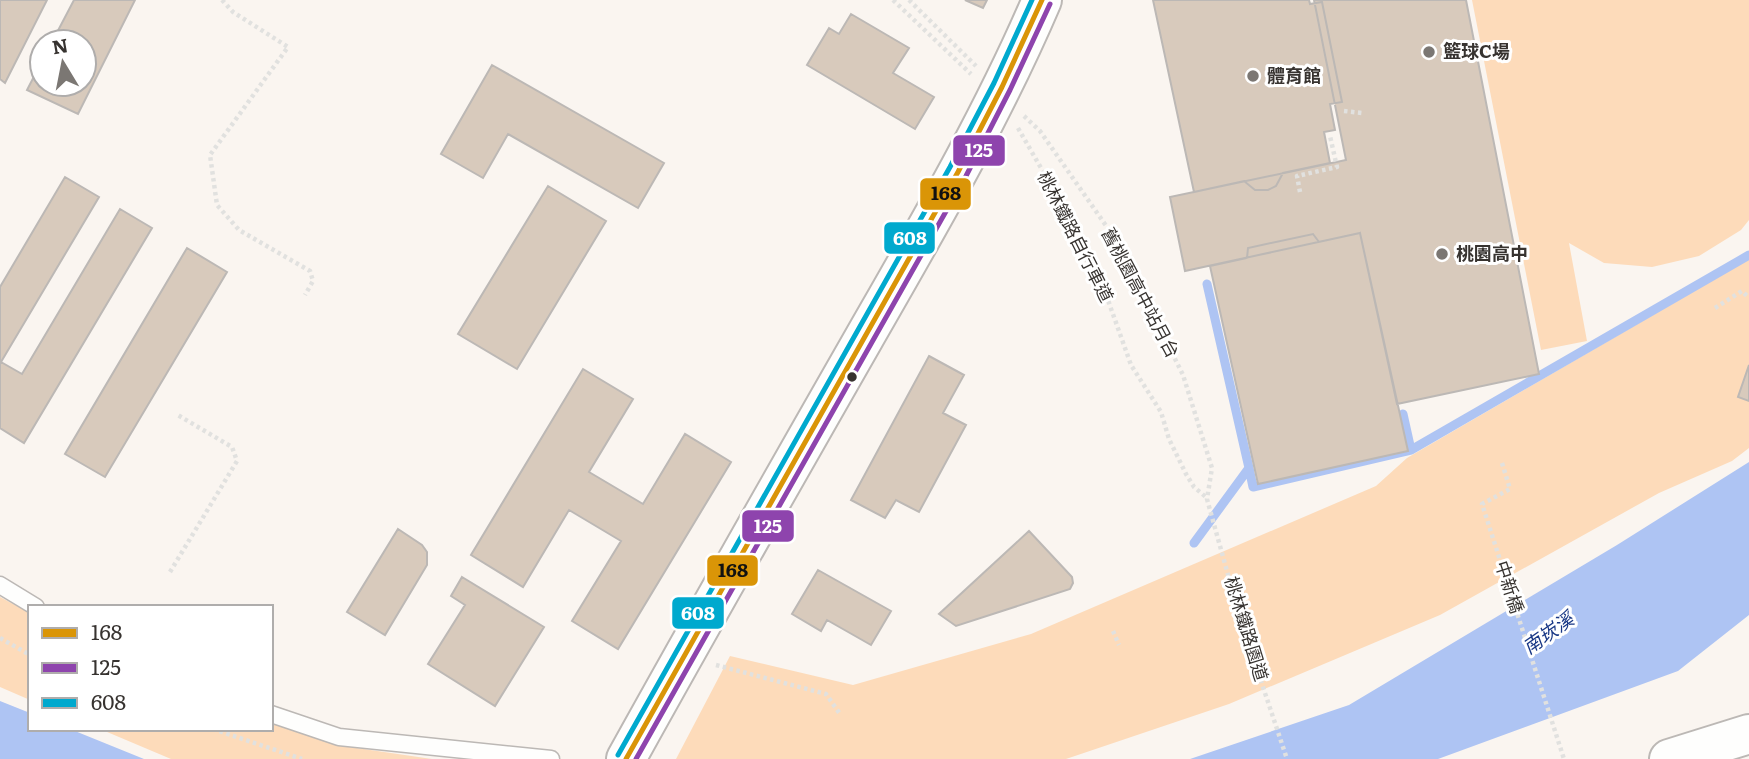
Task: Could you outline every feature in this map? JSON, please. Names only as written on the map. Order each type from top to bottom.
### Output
[{"type":"street","points":[[626,759],[896,282],[995,101],[1042,0]]},
{"type":"street","points":[[1683,754],[1749,734]]},
{"type":"lane","points":[[0,585],[33,605]]},
{"type":"lane","points":[[273,715],[340,737],[551,759]]},
{"type":"path","points":[[222,0],[233,12],[288,47],[210,155],[218,205],[239,230],[310,271],[313,281],[305,295]]},
{"type":"path","points":[[893,0],[967,69]]},
{"type":"path","points":[[909,0],[977,66]]},
{"type":"path","points":[[1344,111],[1363,113]]},
{"type":"path","name":"舊桃園高中站月台","points":[[1021,113],[1040,131],[1116,240],[1183,375],[1212,468],[1207,499]]},
{"type":"path","name":"桃林鐵路自行車道","points":[[1015,124],[1060,201],[1072,236],[1103,286],[1132,365],[1161,412],[1169,439],[1186,474],[1194,487],[1207,499]]},
{"type":"path","points":[[1300,191],[1297,176],[1337,167],[1331,136]]},
{"type":"path","points":[[1715,308],[1742,290],[1749,298]]},
{"type":"path","points":[[170,572],[237,461],[232,447],[176,414]]},
{"type":"path","name":"中新橋","points":[[1502,463],[1510,489],[1482,504],[1564,759]]},
{"type":"path","name":"桃林鐵路園道","points":[[1207,499],[1240,618],[1287,759]]},
{"type":"path","points":[[1113,631],[1119,645]]},
{"type":"path","points":[[0,638],[28,654]]},
{"type":"path","points":[[706,663],[826,694],[840,714]]},
{"type":"path","points":[[219,731],[302,759]]},
{"type":"shaded area","points":[[1472,0],[1749,0],[1749,220],[1741,230],[1699,256],[1652,267],[1604,263],[1569,243],[1587,341],[1541,350]]},
{"type":"shaded area","points":[[1749,259],[1749,448],[1732,461],[1659,493],[1440,615],[1229,704],[1066,759],[676,759],[730,656],[853,685],[1031,634],[1376,486],[1407,458]]},
{"type":"shaded area","points":[[0,597],[28,612],[28,699],[0,687]]},
{"type":"shaded area","points":[[273,723],[343,746],[432,759],[171,759],[105,731],[273,731]]},
{"type":"water","name":"南崁溪","points":[[1749,462],[1749,615],[1678,671],[1438,759],[1190,759],[1349,705],[1617,545]]},
{"type":"water","points":[[0,701],[28,712],[28,731],[75,731],[144,759],[0,759]]},
{"type":"building","points":[[0,0],[47,0],[33,28],[28,28],[28,38],[5,83],[0,79]]},
{"type":"building","points":[[74,0],[135,0],[98,74],[98,28],[59,28]]},
{"type":"building","points":[[965,0],[987,0],[983,8]]},
{"type":"building","name":"體育館","points":[[1153,0],[1309,0],[1310,4],[1322,2],[1342,102],[1330,104],[1335,130],[1324,132],[1330,163],[1283,173],[1276,186],[1268,190],[1255,190],[1244,181],[1194,192]]},
{"type":"building","points":[[1314,0],[1466,0],[1539,374],[1397,404],[1360,233],[1185,271],[1170,197],[1346,160]]},
{"type":"building","points":[[851,14],[909,48],[893,73],[934,97],[915,129],[807,65],[829,28],[839,34]]},
{"type":"building","points":[[492,65],[664,163],[638,208],[508,134],[483,178],[441,154]]},
{"type":"building","points":[[44,98],[86,98],[78,114]]},
{"type":"building","points":[[65,177],[99,197],[1,362],[22,374],[120,209],[152,228],[24,443],[0,428],[0,287]]},
{"type":"building","points":[[548,186],[606,221],[517,369],[458,334]]},
{"type":"building","points":[[1360,233],[1408,451],[1258,484],[1210,266],[1247,258],[1248,248],[1313,234],[1319,242]]},
{"type":"building","points":[[187,248],[227,272],[105,477],[65,454]]},
{"type":"building","points":[[929,356],[964,375],[943,413],[966,425],[919,512],[896,500],[885,518],[851,500]]},
{"type":"building","points":[[1749,365],[1749,401],[1738,397]]},
{"type":"building","points":[[583,369],[633,399],[589,472],[643,504],[685,434],[731,462],[618,649],[572,621],[621,541],[569,510],[523,587],[471,555]]},
{"type":"building","points":[[398,529],[422,545],[427,552],[427,565],[385,635],[347,612]]},
{"type":"building","points":[[1029,531],[1072,577],[1070,589],[956,626],[939,614]]},
{"type":"building","points":[[818,570],[891,611],[871,645],[827,620],[821,631],[792,614]]},
{"type":"building","points":[[462,577],[544,627],[495,706],[428,664],[465,605],[451,596]]},
{"type":"waterway","points":[[1194,543],[1249,468],[1253,487],[1411,450],[1749,255]]},
{"type":"waterway","points":[[1207,284],[1249,468]]},
{"type":"waterway","points":[[1403,414],[1411,450]]},
{"type":"transit line","name":"608","points":[[618,755],[950,167],[994,83],[1032,0]]},
{"type":"transit line","name":"168","points":[[626,759],[958,172],[1002,87],[1042,0]]},
{"type":"transit line","name":"125","points":[[636,759],[966,176],[1050,4]]},
{"type":"place","name":"籃球C場","points":[[1429,52]]},
{"type":"place","name":"體育館","points":[[1253,76]]},
{"type":"place","name":"桃園高中","points":[[1442,254]]}]
